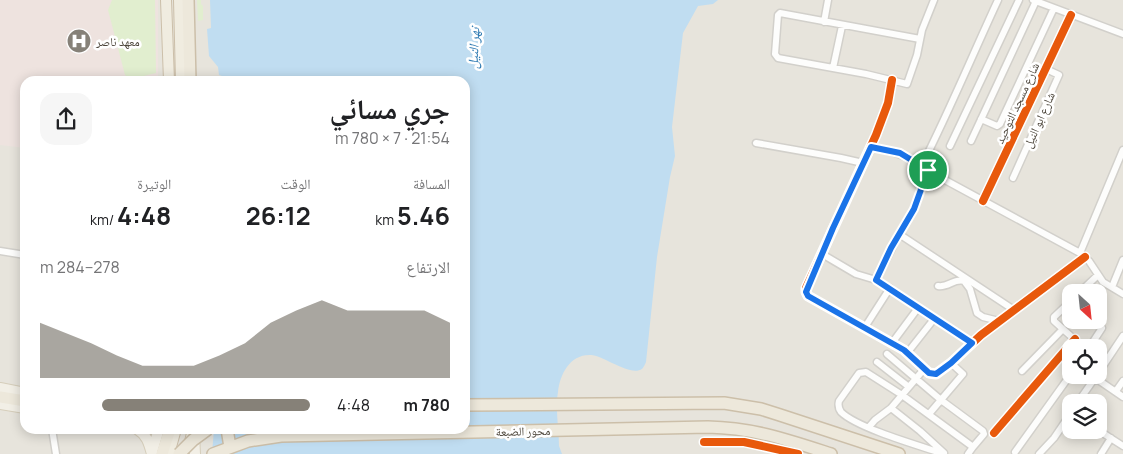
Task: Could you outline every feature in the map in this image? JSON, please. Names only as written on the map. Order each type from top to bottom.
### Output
[{"type":"highway","points":[[166,0],[169,76]]},
{"type":"highway","points":[[179,0],[181,76]]},
{"type":"highway","points":[[188,0],[190,76]]},
{"type":"highway","points":[[167,11],[175,8],[179,12]]},
{"type":"highway","points":[[0,398],[20,402]]},
{"type":"highway","points":[[470,405],[724,404],[761,409],[899,454]]},
{"type":"highway","name":"محور الضبعة","points":[[470,432],[735,428],[765,433],[831,454]]},
{"type":"highway","points":[[162,454],[168,434]]},
{"type":"highway","points":[[169,454],[175,434]]},
{"type":"highway","points":[[186,454],[192,434]]},
{"type":"highway","points":[[179,454],[201,434]]},
{"type":"highway","points":[[220,454],[230,447],[228,434]]},
{"type":"highway","name":"محور الضبعة","points":[[214,454],[259,438],[376,434]]},
{"type":"main road","points":[[0,388],[20,392]]},
{"type":"main road","points":[[0,404],[20,407]]},
{"type":"main road","points":[[144,434],[152,454]]},
{"type":"main road","points":[[152,454],[158,434]]},
{"type":"main road","points":[[194,434],[195,454]]},
{"type":"street","points":[[824,22],[828,0]]},
{"type":"street","points":[[920,39],[778,14],[775,56],[908,84],[920,39],[934,0]]},
{"type":"street","points":[[921,167],[944,121],[998,0]]},
{"type":"street","points":[[950,146],[1019,0]]},
{"type":"street","points":[[971,141],[1034,0],[1123,34]]},
{"type":"street","points":[[981,118],[997,126],[1000,124],[1054,8]]},
{"type":"street","name":"شارع مسجد التوحيد","points":[[983,201],[1071,15]]},
{"type":"street","points":[[833,68],[842,26]]},
{"type":"street","name":"شارع ابو النيل","points":[[1013,178],[1059,75],[1046,69]]},
{"type":"street","points":[[892,80],[885,114],[806,288],[807,294],[908,352],[931,374],[936,374],[951,363],[972,343],[1082,255],[1123,150]]},
{"type":"street","points":[[756,143],[832,156],[863,164]]},
{"type":"street","points":[[871,147],[907,156],[921,167],[1082,255],[1090,261],[1103,282],[1123,294]]},
{"type":"street","points":[[876,280],[914,209],[928,170]]},
{"type":"street","points":[[899,234],[1014,310]]},
{"type":"street","points":[[0,251],[20,254]]},
{"type":"street","points":[[822,254],[856,274],[866,275],[890,288],[972,343]]},
{"type":"street","points":[[1112,287],[1123,260]]},
{"type":"street","points":[[1088,284],[1098,275]]},
{"type":"street","points":[[938,286],[944,286],[955,280],[964,281],[970,289],[977,313],[983,317],[999,321]]},
{"type":"street","points":[[865,327],[890,288]]},
{"type":"street","points":[[892,343],[918,308]]},
{"type":"street","points":[[1062,309],[1054,317],[1054,321],[1062,328]]},
{"type":"street","points":[[908,352],[934,318]]},
{"type":"street","points":[[1022,371],[1063,329],[1075,339]]},
{"type":"street","points":[[1107,358],[1123,336]]},
{"type":"street","points":[[994,433],[1062,353]]},
{"type":"street","points":[[887,354],[941,400],[984,432],[968,454]]},
{"type":"street","points":[[877,362],[909,387]]},
{"type":"street","points":[[929,414],[963,374],[951,363]]},
{"type":"street","points":[[869,427],[891,408],[925,368]]},
{"type":"street","points":[[944,454],[869,427],[846,416],[838,406],[839,401],[860,373],[866,372],[902,395],[973,447]]},
{"type":"street","points":[[1116,391],[1123,381]]},
{"type":"street","points":[[1015,452],[1064,384]]},
{"type":"street","points":[[1107,384],[1123,397]]},
{"type":"street","points":[[891,408],[920,431],[944,454]]},
{"type":"street","points":[[1039,454],[1062,426]]},
{"type":"street","points":[[53,434],[56,454]]},
{"type":"street","points":[[1107,436],[1123,446]]},
{"type":"street","points":[[1101,454],[1111,438]]},
{"type":"street","points":[[704,442],[744,442],[798,454]]},
{"type":"shaded area","points":[[0,0],[1123,0],[1123,454],[0,454]]},
{"type":"shaded area","name":"معهد ناصر","points":[[0,0],[158,0],[158,76],[20,76],[20,147],[0,145]]},
{"type":"green space","points":[[112,0],[155,0],[156,73],[144,76],[125,75],[108,10]]},
{"type":"green space","points":[[197,0],[201,0],[203,6],[203,20],[198,21]]},
{"type":"water","name":"نهر النيل","points":[[210,0],[718,0],[713,4],[698,6],[683,33],[672,127],[675,156],[657,257],[646,362],[642,369],[637,371],[591,355],[577,358],[567,366],[561,378],[557,399],[559,446],[562,454],[212,454],[214,434],[470,434],[470,76],[222,76],[219,75],[218,67],[209,56],[207,29],[211,28]]},
{"type":"cycle path","points":[[983,201],[1071,15]]},
{"type":"cycle path","points":[[892,80],[888,103],[876,135],[806,288],[808,296],[904,350],[929,373],[936,374],[951,363],[981,335],[1085,257]]},
{"type":"cycle path","points":[[994,433],[1062,354]]},
{"type":"cycle path","points":[[704,442],[744,442],[798,454]]},
{"type":"place","name":"معهد ناصر","points":[[79,41]]},
{"type":"route","points":[[871,147],[900,153],[928,170],[914,209],[891,248],[876,280],[972,343],[951,363],[933,375],[904,350],[879,334],[808,296],[806,290],[871,147]]}]
